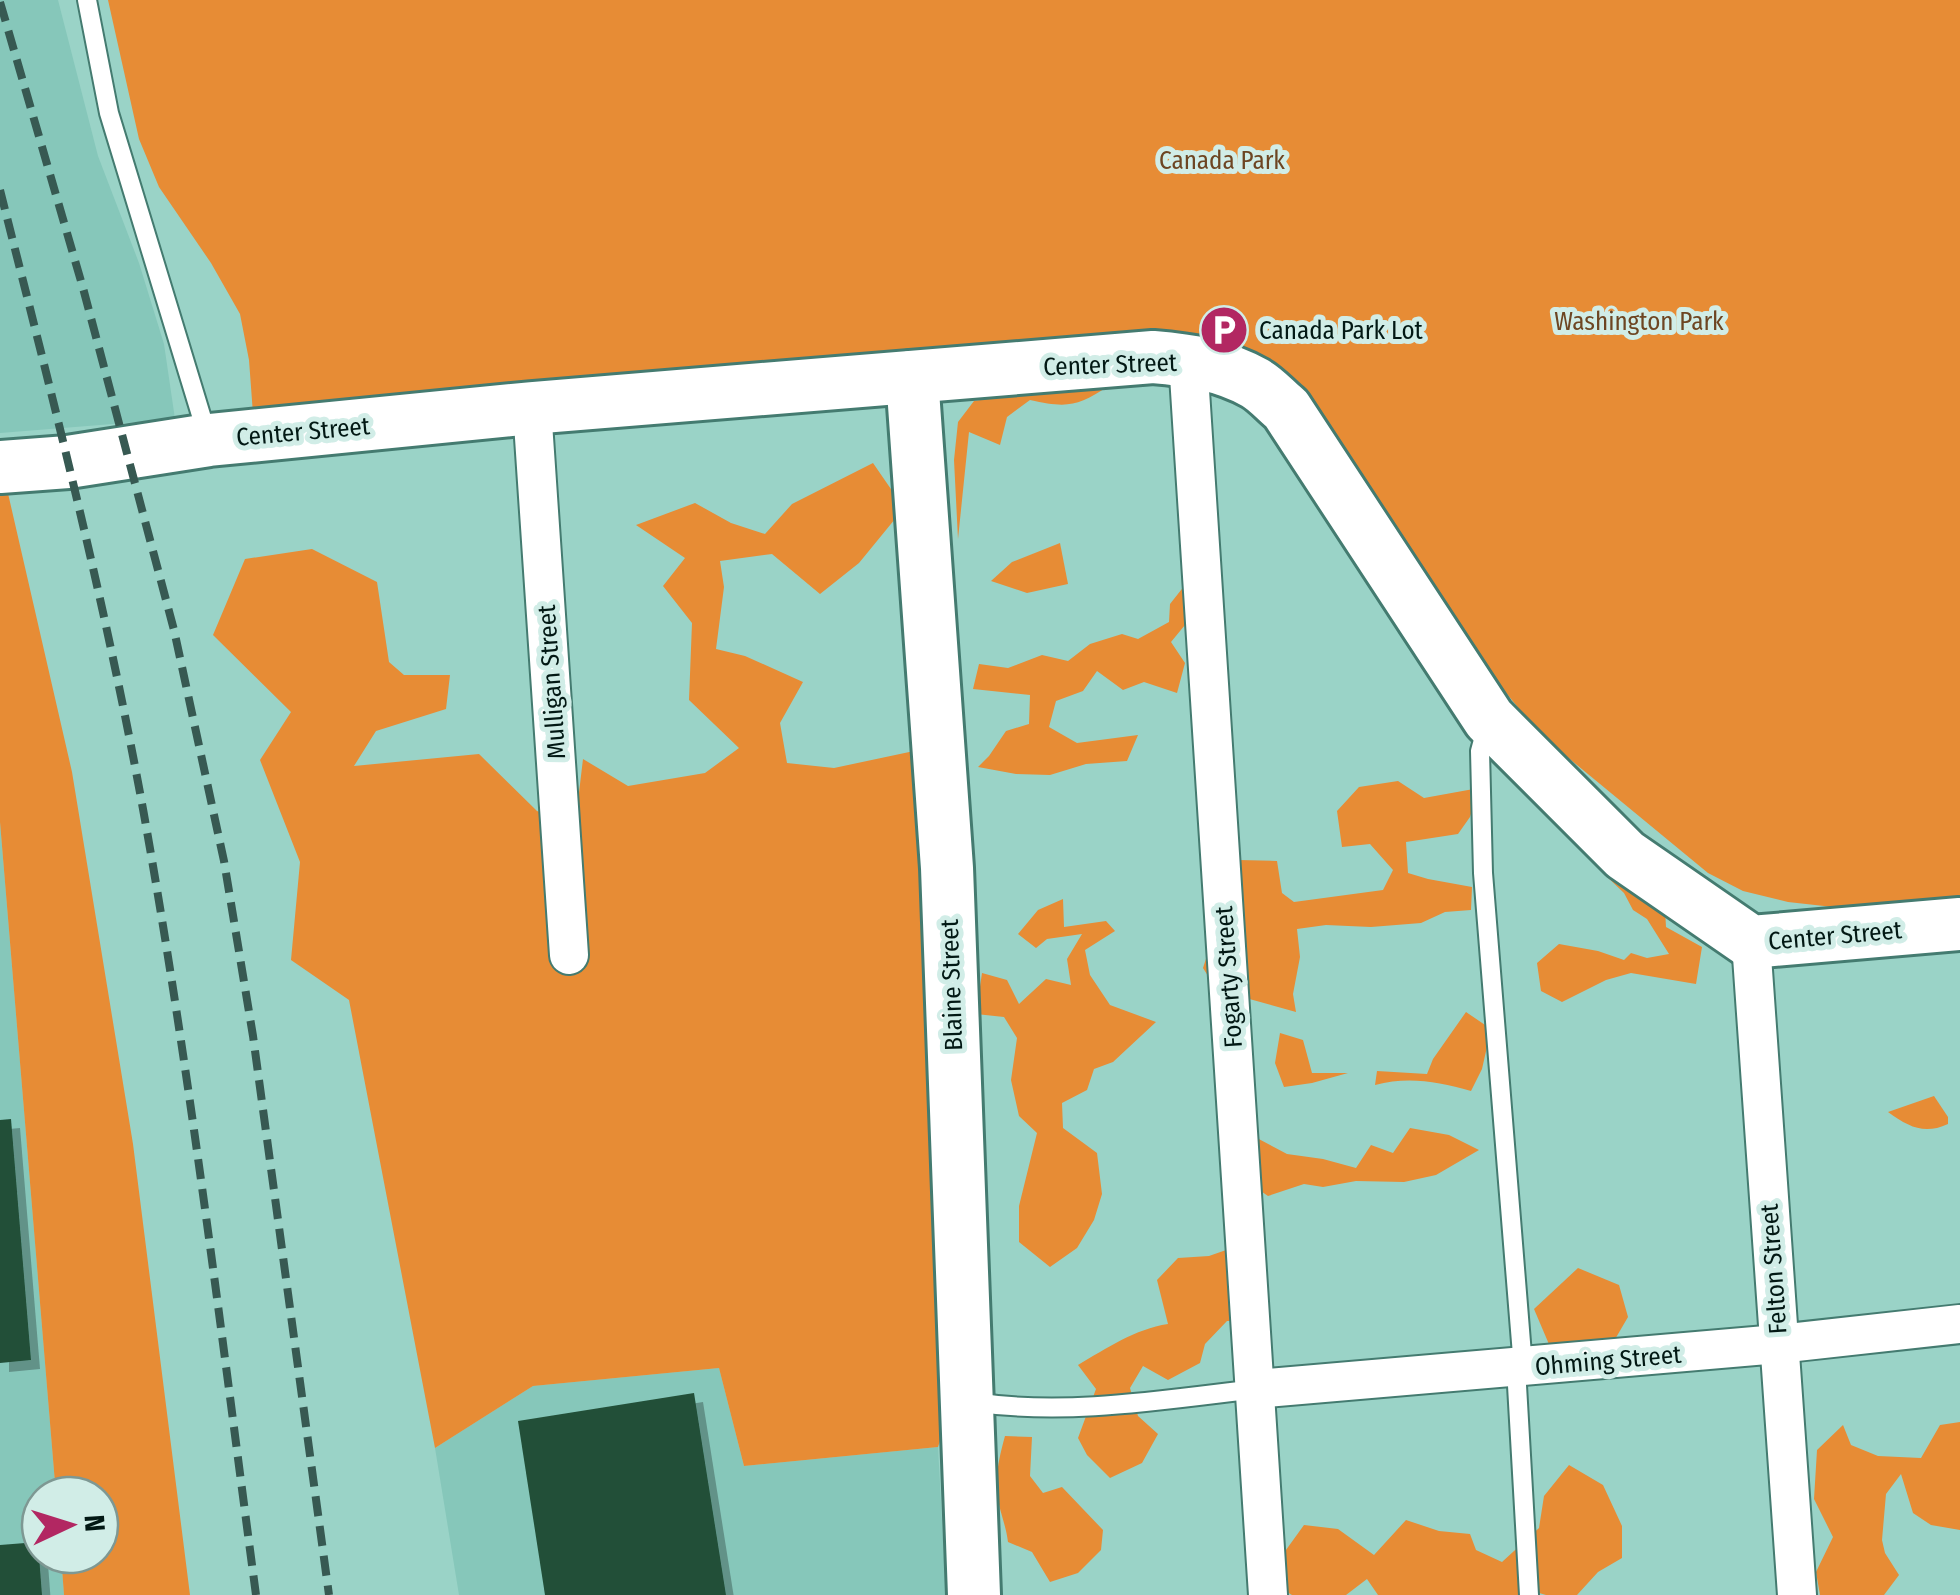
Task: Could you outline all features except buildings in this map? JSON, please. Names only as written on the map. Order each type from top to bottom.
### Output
[{"type":"street","name":"Center Street","points":[[0,468],[208,440],[532,408],[1153,357],[1188,360],[1221,368],[1258,384],[1286,409],[1489,719],[1626,855],[1751,942],[1960,924]]},
{"type":"street","name":"Fogarty Street","points":[[1188,360],[1268,1595]]},
{"type":"street","name":"Blaine Street","points":[[912,377],[947,868],[974,1595]]},
{"type":"street","name":"Mulligan Street","points":[[532,408],[569,955]]},
{"type":"street","name":"Felton Street","points":[[1751,942],[1797,1595]]},
{"type":"street","name":"Ohming Street","points":[[1256,1388],[1778,1344],[1960,1324]]},
{"type":"lane","points":[[88,0],[109,113],[208,440]]},
{"type":"lane","points":[[1489,719],[1480,750],[1483,873],[1520,1367],[1529,1595]]},
{"type":"lane","points":[[967,1401],[1010,1408],[1121,1405],[1256,1388]]},
{"type":"shaded area","points":[[0,0],[58,0],[98,156],[139,263],[164,344],[175,419],[0,433]]},
{"type":"shaded area","points":[[0,822],[54,1475],[20,1475],[20,1575],[62,1575],[64,1595],[0,1595]]},
{"type":"shaded area","points":[[719,1368],[744,1466],[938,1447],[946,1595],[459,1595],[435,1448],[533,1386]]},
{"type":"green space","name":"Washington Park","points":[[108,0],[1960,0],[1960,898],[1833,907],[1743,891],[1708,873],[1560,751],[1520,710],[1482,663],[1284,376],[253,414],[240,314],[159,187],[139,139]]},
{"type":"green space","points":[[1024,381],[1108,386],[1071,404],[1030,400],[1007,417],[1000,445],[969,432],[958,539],[954,460],[958,422],[974,401],[1005,396]]},
{"type":"green space","points":[[873,463],[904,508],[859,563],[820,594],[772,554],[720,561],[724,587],[716,649],[745,656],[803,682],[780,723],[787,763],[834,768],[914,751],[983,1308],[938,1447],[744,1466],[719,1368],[533,1386],[435,1448],[349,1000],[291,960],[300,862],[260,760],[291,712],[213,635],[245,559],[312,549],[377,582],[389,662],[404,675],[450,675],[446,709],[376,731],[354,766],[479,754],[537,811],[575,826],[583,759],[628,786],[705,773],[739,748],[689,700],[692,623],[663,586],[685,558],[636,525],[695,503],[731,523],[765,534],[792,504]]},
{"type":"green space","points":[[7,489],[72,772],[133,1144],[190,1595],[64,1595],[62,1575],[120,1575],[120,1475],[54,1475],[0,822],[0,492]]},
{"type":"green space","points":[[1060,543],[1068,584],[1027,593],[991,581],[1012,562]]},
{"type":"green space","points":[[1185,585],[1194,614],[1171,642],[1185,663],[1177,693],[1144,682],[1123,690],[1097,671],[1083,691],[1056,701],[1049,727],[1077,743],[1138,735],[1127,761],[1086,764],[1050,775],[978,767],[1006,731],[1029,724],[1030,695],[973,689],[979,664],[1008,668],[1042,655],[1068,661],[1090,644],[1122,634],[1138,639],[1169,622],[1170,604]]},
{"type":"green space","points":[[1398,781],[1424,798],[1479,788],[1470,817],[1458,834],[1406,842],[1408,873],[1472,887],[1471,910],[1445,912],[1421,923],[1297,929],[1300,957],[1293,994],[1296,1012],[1217,990],[1203,968],[1238,860],[1277,861],[1282,893],[1294,902],[1383,890],[1393,870],[1370,844],[1342,847],[1337,811],[1359,787]]},
{"type":"green space","points":[[1582,844],[1665,909],[1666,927],[1702,947],[1696,984],[1631,973],[1606,980],[1562,1002],[1541,991],[1537,963],[1559,944],[1624,960],[1631,953],[1647,958],[1669,954],[1647,919],[1633,910],[1624,893],[1601,871]]},
{"type":"green space","points":[[1063,899],[1064,927],[1106,921],[1115,931],[1085,950],[1090,975],[1110,1005],[1156,1022],[1113,1062],[1094,1069],[1087,1090],[1062,1103],[1063,1128],[1097,1153],[1102,1194],[1094,1220],[1077,1248],[1050,1267],[1019,1242],[1019,1206],[1037,1133],[1019,1116],[1011,1080],[1017,1038],[1004,1017],[976,1014],[982,973],[1007,980],[1019,1004],[1046,979],[1071,985],[1067,959],[1082,934],[1047,939],[1036,948],[1018,934],[1038,910]]},
{"type":"green space","points":[[1466,1012],[1491,1029],[1482,1069],[1471,1091],[1423,1081],[1375,1085],[1377,1071],[1427,1074]]},
{"type":"green space","points":[[1280,1033],[1303,1040],[1312,1073],[1348,1073],[1284,1087],[1275,1063]]},
{"type":"green space","points":[[1934,1096],[1948,1117],[1948,1124],[1917,1128],[1888,1112]]},
{"type":"green space","points":[[1410,1128],[1449,1135],[1479,1150],[1436,1175],[1404,1182],[1356,1181],[1323,1187],[1304,1184],[1268,1196],[1232,1171],[1255,1137],[1287,1154],[1356,1168],[1371,1145],[1393,1153]]},
{"type":"green space","points":[[1229,1249],[1240,1321],[1227,1321],[1205,1344],[1200,1363],[1168,1380],[1143,1366],[1130,1388],[1138,1416],[1158,1434],[1142,1463],[1110,1478],[1087,1455],[1078,1438],[1096,1389],[1078,1365],[1133,1335],[1168,1324],[1157,1280],[1178,1258],[1209,1256]]},
{"type":"green space","points":[[1578,1268],[1619,1285],[1628,1317],[1614,1341],[1551,1349],[1534,1309]]},
{"type":"green space","points":[[1960,1422],[1960,1530],[1931,1525],[1913,1513],[1901,1474],[1886,1494],[1882,1540],[1899,1575],[1884,1595],[1820,1595],[1816,1572],[1833,1537],[1814,1499],[1817,1450],[1843,1425],[1851,1445],[1878,1456],[1921,1458],[1940,1425]]},
{"type":"green space","points":[[1005,1436],[1032,1437],[1030,1476],[1043,1493],[1062,1487],[1103,1530],[1101,1550],[1078,1573],[1050,1582],[1032,1552],[1008,1542],[997,1487]]},
{"type":"green space","points":[[1569,1465],[1603,1485],[1622,1526],[1622,1558],[1598,1572],[1577,1595],[1546,1595],[1529,1590],[1527,1595],[1378,1595],[1367,1579],[1346,1595],[1287,1592],[1278,1561],[1304,1525],[1338,1529],[1374,1555],[1406,1520],[1439,1531],[1470,1534],[1476,1550],[1502,1562],[1539,1528],[1544,1496]]},
{"type":"railway","points":[[0,2],[83,288],[174,630],[224,861],[253,1036],[329,1595]]},
{"type":"railway","points":[[0,190],[95,576],[143,809],[190,1103],[256,1595]]},
{"type":"place","name":"Canada Park Lot","points":[[1224,330]]},
{"type":"park label","name":"Canada Park","points":[[1222,160]]}]
